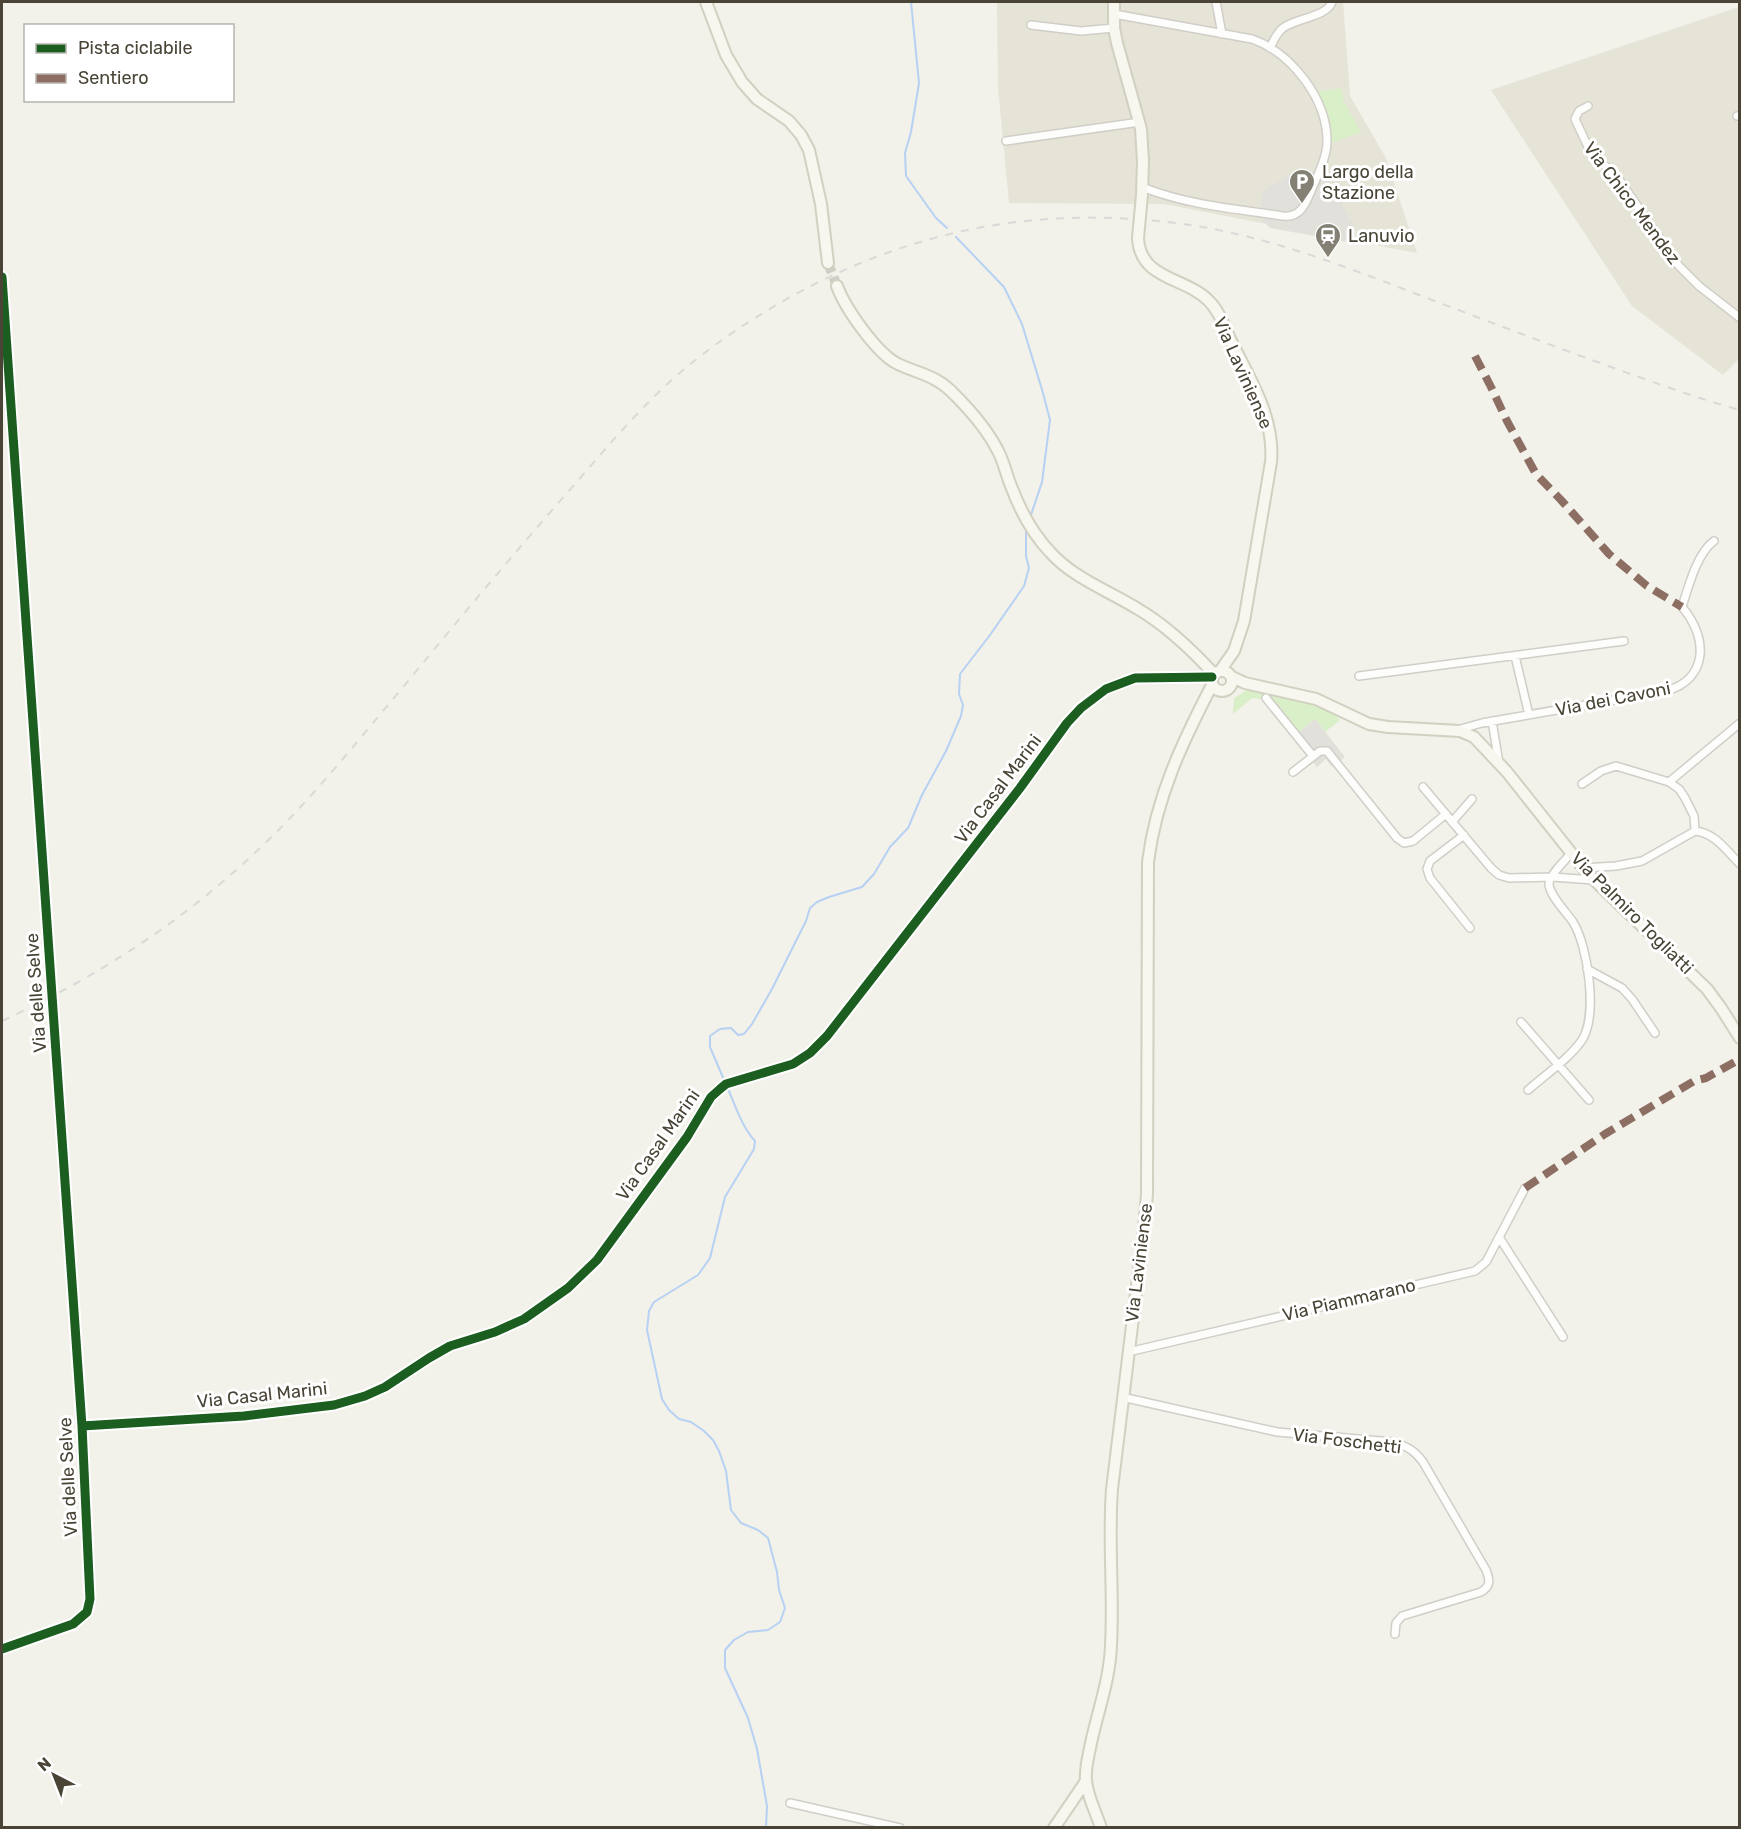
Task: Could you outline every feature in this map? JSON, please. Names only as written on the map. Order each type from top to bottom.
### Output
[{"type":"street","points":[[706,2],[726,55],[742,82],[757,99],[789,121],[801,135],[809,150],[821,204],[828,263]]},
{"type":"street","points":[[1114,2],[1114,14],[1114,28],[1118,48],[1140,122],[1143,141],[1142,191],[1181,200],[1289,217],[1300,212],[1323,162],[1327,143],[1324,120],[1315,94],[1287,62],[1270,48],[1252,39],[1114,14]]},
{"type":"street","points":[[1216,2],[1222,33]]},
{"type":"street","points":[[1270,48],[1284,28],[1327,9],[1332,2]]},
{"type":"street","points":[[1031,25],[1076,31],[1114,28]]},
{"type":"street","name":"Via Chico Mendez","points":[[1588,106],[1578,112],[1575,119],[1590,151],[1618,178],[1673,258],[1688,275],[1740,318]]},
{"type":"street","points":[[1006,141],[1140,122]]},
{"type":"street","name":"Via Laviniense","points":[[1101,1827],[1089,1795],[1086,1770],[1110,1663],[1112,1639],[1111,1507],[1147,1194],[1146,885],[1149,851],[1164,790],[1183,740],[1203,702],[1221,679],[1245,616],[1272,444],[1254,388],[1212,304],[1198,292],[1152,268],[1140,253],[1138,238],[1142,191]]},
{"type":"street","name":"Via delle Selve","points":[[2,277],[82,1426],[90,1599],[89,1608],[82,1617],[66,1628],[2,1649]]},
{"type":"street","points":[[837,286],[854,317],[887,357],[900,365],[925,374],[946,387],[987,435],[1001,457],[1027,521],[1054,557],[1072,571],[1159,623],[1221,679]]},
{"type":"street","name":"Via dei Cavoni","points":[[1457,730],[1492,721],[1666,692],[1690,679],[1697,670],[1700,653],[1695,629],[1682,607],[1698,564],[1714,541]]},
{"type":"street","points":[[1359,676],[1624,641]]},
{"type":"street","points":[[1515,656],[1529,715]]},
{"type":"street","name":"Via Casal Marini","points":[[82,1426],[259,1414],[340,1404],[385,1387],[445,1349],[506,1328],[536,1312],[574,1283],[606,1249],[687,1137],[717,1091],[726,1084],[796,1062],[831,1032],[1024,784],[1067,723],[1081,708],[1106,689],[1132,679],[1149,676],[1221,679]]},
{"type":"street","name":"Via Palmiro Togliatti","points":[[1221,679],[1316,699],[1369,724],[1457,730],[1467,732],[1476,738],[1594,880],[1696,977],[1716,1001],[1739,1038]]},
{"type":"street","points":[[1266,698],[1313,756]]},
{"type":"street","name":"Via Palmiro Togliatti","points":[[1492,721],[1499,763]]},
{"type":"street","points":[[1669,782],[1740,723]]},
{"type":"street","points":[[1293,772],[1322,750],[1331,754],[1402,842],[1407,843],[1413,840],[1446,814]]},
{"type":"street","points":[[1582,784],[1601,771],[1616,766],[1669,782],[1679,789],[1685,798],[1694,816],[1695,831]]},
{"type":"street","points":[[1423,787],[1499,875],[1509,878],[1552,877],[1594,880]]},
{"type":"street","points":[[1452,822],[1472,799]]},
{"type":"street","points":[[1583,868],[1613,867],[1637,862],[1655,855],[1695,831],[1713,836],[1740,864]]},
{"type":"street","points":[[1464,835],[1430,861],[1427,869],[1430,878],[1470,928]]},
{"type":"street","points":[[1528,1090],[1578,1045],[1587,1030],[1589,1007],[1587,969],[1577,930],[1550,888],[1552,877],[1571,854]]},
{"type":"street","points":[[1587,969],[1622,988],[1655,1033]]},
{"type":"street","points":[[1521,1022],[1589,1100]]},
{"type":"street","name":"Via Piammarano","points":[[1128,1352],[1472,1272],[1486,1262],[1525,1188]]},
{"type":"street","points":[[1499,1237],[1563,1336]]},
{"type":"street","name":"Via Foschetti","points":[[1122,1397],[1277,1432],[1393,1442],[1407,1446],[1415,1452],[1424,1462],[1486,1570],[1489,1583],[1481,1592],[1402,1616],[1396,1623],[1395,1634]]},
{"type":"street","points":[[1054,1827],[1086,1781]]},
{"type":"street","points":[[790,1803],[900,1827]]},
{"type":"shaded area","points":[[997,2],[1343,2],[1350,96],[1386,158],[1417,253],[1164,204],[1009,203],[998,87]]},
{"type":"shaded area","points":[[1739,7],[1740,358],[1723,375],[1632,306],[1491,90]]},
{"type":"shaded area","name":"Largo della Stazione","points":[[1305,168],[1328,179],[1355,228],[1348,242],[1270,228],[1260,218],[1262,191]]},
{"type":"shaded area","points":[[1315,719],[1345,757],[1332,767],[1326,759],[1317,767],[1293,737]]},
{"type":"green space","points":[[1341,88],[1344,102],[1361,132],[1331,143],[1327,117],[1317,92]]},
{"type":"green space","points":[[1247,690],[1310,701],[1331,710],[1340,720],[1325,732],[1315,719],[1299,732],[1273,701],[1252,698],[1233,714],[1234,698]]},
{"type":"waterway","points":[[911,2],[919,83],[905,153],[906,176],[936,218],[947,228]]},
{"type":"waterway","points":[[956,237],[1004,287],[1022,324],[1043,393],[1050,420],[1042,482],[1031,515]]},
{"type":"waterway","points":[[724,1080],[710,1047],[710,1036],[720,1029],[731,1028],[738,1035],[744,1034],[772,989],[806,921],[810,908],[829,897],[862,887],[874,874],[890,847],[908,828],[961,716],[963,705],[959,694],[960,674],[1024,586],[1029,568],[1026,556],[1026,532]]},
{"type":"waterway","points":[[728,1089],[743,1123],[755,1141],[754,1149],[725,1197],[710,1258],[698,1275],[654,1302],[649,1311],[647,1330],[662,1399],[679,1419],[691,1422],[713,1440],[726,1471],[731,1510],[741,1523],[758,1530],[768,1538],[777,1572],[779,1590],[785,1608],[780,1622],[768,1630],[748,1632],[734,1640],[725,1650],[725,1668],[748,1718],[757,1749],[767,1806],[766,1828]]},
{"type":"tunnel","points":[[828,263],[837,286]]},
{"type":"railway","points":[[2,1021],[72,986],[138,945],[201,900],[260,848],[332,772],[503,567],[606,448],[674,378],[716,344],[778,304],[839,272],[885,254],[932,239],[979,228],[1026,221],[1075,218],[1125,219],[1206,228],[1293,249],[1611,367],[1740,410]]},
{"type":"marked path","points":[[1475,356],[1536,474],[1609,554],[1647,586],[1682,607]]},
{"type":"marked path","points":[[1525,1188],[1605,1134],[1694,1081],[1706,1078],[1740,1059]]},
{"type":"cycle path","points":[[2,277],[82,1426],[90,1599],[87,1612],[73,1624],[2,1649]]},
{"type":"cycle path","points":[[82,1426],[244,1416],[334,1405],[365,1396],[385,1387],[450,1346],[495,1332],[524,1319],[568,1288],[597,1260],[687,1137],[711,1097],[726,1084],[793,1064],[810,1053],[827,1036],[1020,788],[1067,723],[1081,708],[1106,689],[1135,678],[1212,677]]},
{"type":"place","name":"Largo della Stazione","points":[[1302,205]]},
{"type":"place","name":"Lanuvio","points":[[1328,259]]}]
